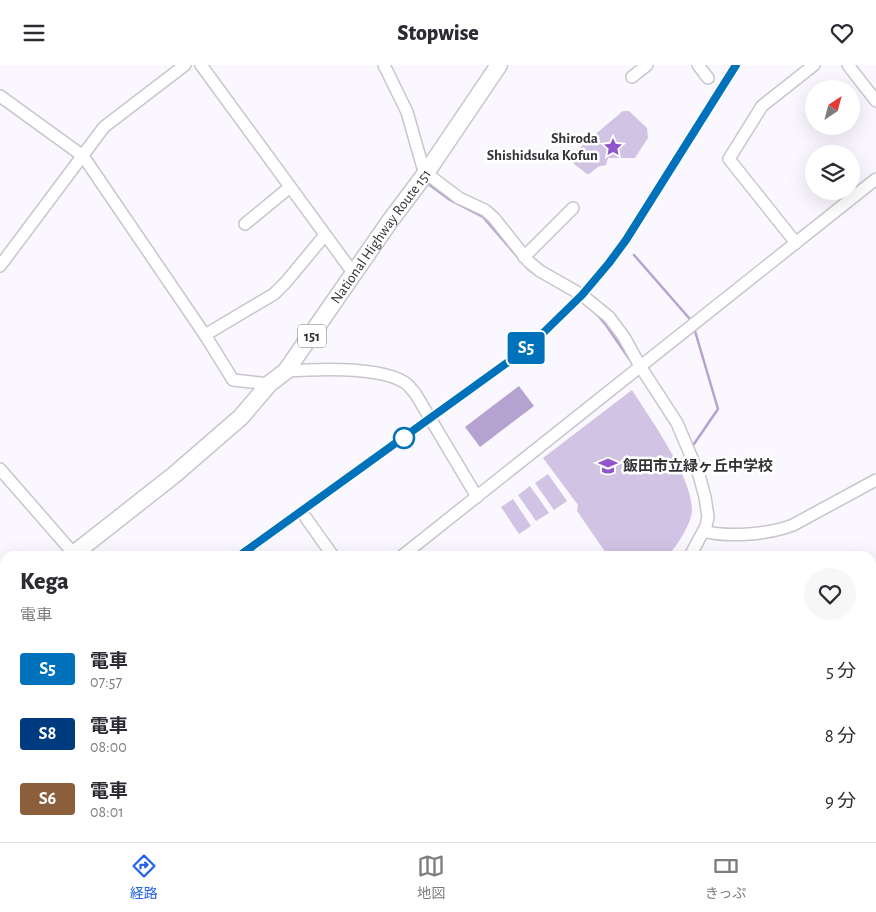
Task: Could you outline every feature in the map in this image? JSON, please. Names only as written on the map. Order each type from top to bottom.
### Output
[{"type":"highway","name":"National Highway Route 151","points":[[77,551],[174,475],[241,417],[269,384],[286,371],[426,173],[498,65]]},
{"type":"street","points":[[0,266],[104,127],[185,65]]},
{"type":"street","points":[[201,65],[354,274]]},
{"type":"street","points":[[384,65],[406,112],[422,168],[426,173],[459,198],[484,210],[494,218],[524,257],[540,271],[575,289],[609,317],[624,337],[676,423],[699,475],[708,517],[704,531],[693,551]]},
{"type":"street","points":[[632,77],[647,65]]},
{"type":"street","points":[[698,65],[708,78]]},
{"type":"street","points":[[796,243],[728,159],[762,106],[814,65]]},
{"type":"street","points":[[848,65],[876,101]]},
{"type":"street","points":[[0,95],[83,156],[205,335],[233,380],[269,384]]},
{"type":"street","points":[[408,551],[876,179]]},
{"type":"street","points":[[245,224],[290,187]]},
{"type":"street","points":[[524,257],[573,208]]},
{"type":"street","points":[[205,335],[274,294],[296,271],[325,235]]},
{"type":"street","points":[[286,371],[328,369],[360,371],[388,376],[404,382],[415,393],[477,497]]},
{"type":"street","points":[[0,469],[69,551]]},
{"type":"street","points":[[704,531],[713,534],[760,533],[780,530],[794,525],[876,480]]},
{"type":"street","points":[[306,518],[329,551]]},
{"type":"shaded area","points":[[623,111],[629,111],[647,128],[648,138],[635,158],[608,158],[606,165],[598,167],[587,174],[574,164],[569,157]]},
{"type":"shaded area","points":[[519,386],[534,406],[480,447],[465,427]]},
{"type":"shaded area","points":[[632,390],[669,448],[685,480],[692,509],[687,528],[672,551],[605,551],[577,511],[578,505],[543,458]]},
{"type":"shaded area","points":[[548,474],[567,501],[554,510],[535,483]]},
{"type":"shaded area","points":[[530,486],[549,513],[536,521],[518,495]]},
{"type":"shaded area","points":[[513,499],[531,526],[519,534],[501,507]]},
{"type":"waterway","points":[[427,183],[450,200],[483,217],[529,270],[537,275]]},
{"type":"waterway","points":[[634,255],[689,318]]},
{"type":"waterway","points":[[594,311],[632,363]]},
{"type":"waterway","points":[[694,444],[718,409],[695,331]]},
{"type":"railway","points":[[246,551],[515,357],[541,335],[582,295],[626,240],[736,65]]},
{"type":"train","name":"S5","points":[[246,551],[515,357],[565,312],[582,295],[626,240],[736,65]]},
{"type":"place","name":"Shiroda Shishidsuka Kofun","points":[[613,147]]},
{"type":"place","name":"飯田市立緑ヶ丘中学校","points":[[608,466]]}]
